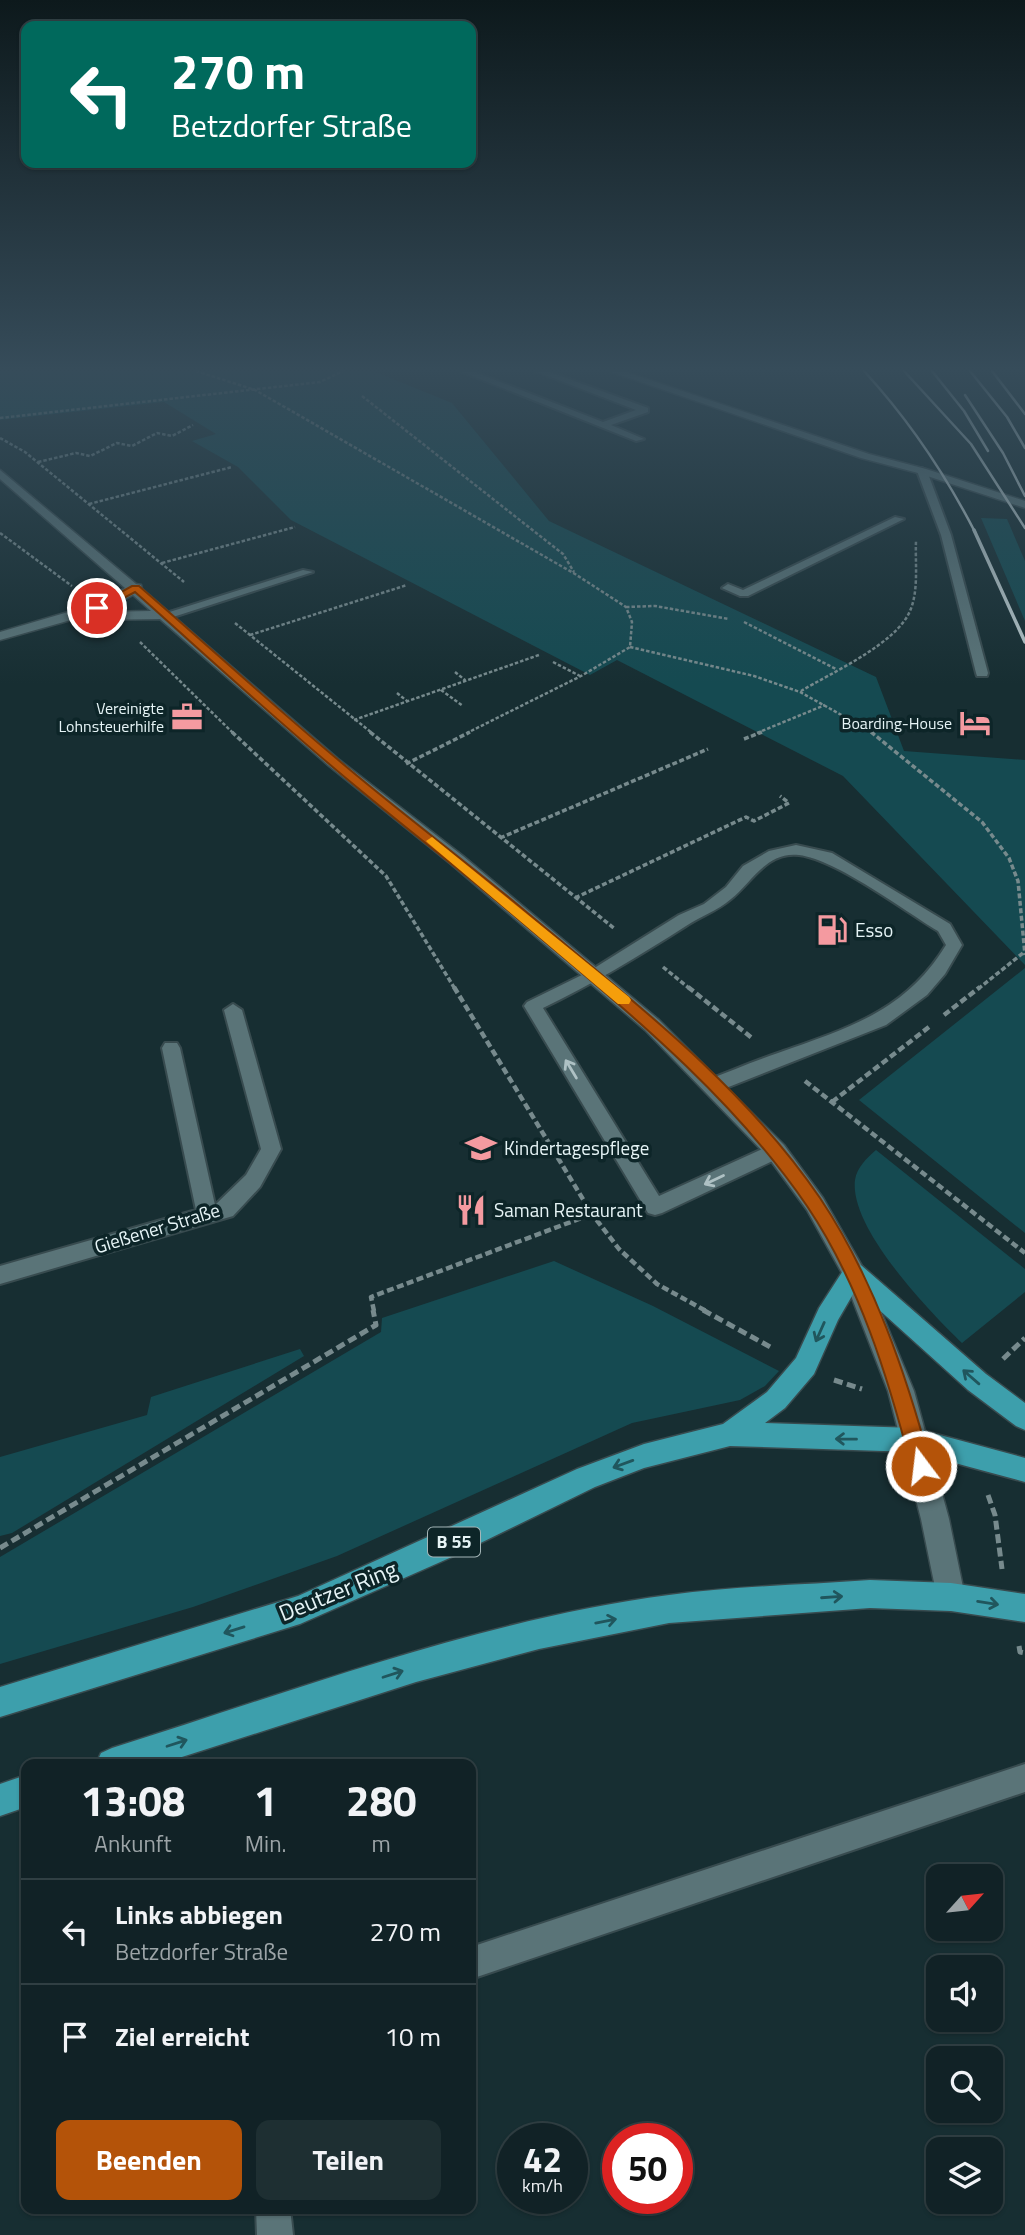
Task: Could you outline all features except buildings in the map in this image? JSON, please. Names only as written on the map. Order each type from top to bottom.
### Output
[{"type":"main road","points":[[3,475],[63,530],[136,588],[333,762],[457,860],[652,1025],[714,1085],[776,1151],[815,1204],[854,1273],[901,1391],[935,1519],[951,1597]]},
{"type":"main road","points":[[935,475],[1025,505]]},
{"type":"main road","points":[[0,636],[97,608],[136,588]]},
{"type":"main road","points":[[64,618],[125,614],[166,615]]},
{"type":"main road","points":[[854,1273],[976,1382],[1025,1418]]},
{"type":"main road","points":[[730,1434],[776,1400],[805,1366],[828,1315],[854,1273]]},
{"type":"main road","name":"Deutzer Ring","points":[[0,1702],[300,1610],[444,1546],[586,1478],[644,1456],[730,1434],[914,1440]]},
{"type":"main road","name":"B 55","points":[[914,1440],[1025,1470]]},
{"type":"main road","points":[[127,1759],[416,1667],[539,1634],[668,1609],[870,1594],[951,1597],[1025,1608]]},
{"type":"main road","points":[[0,1800],[21,1793]]},
{"type":"lane","points":[[924,475],[946,535],[982,673]]},
{"type":"lane","points":[[728,588],[744,594],[899,519]]},
{"type":"lane","points":[[166,615],[307,572]]},
{"type":"lane","points":[[714,1085],[779,1059],[845,1038],[883,1019],[923,991],[943,967],[954,945],[944,928],[827,856],[796,850],[774,854],[749,869],[732,890],[710,908],[685,919],[594,976],[533,1006],[655,1208],[776,1151]]},
{"type":"lane","name":"Gießener Straße","points":[[0,1275],[226,1210],[253,1181],[271,1149],[233,1010]]},
{"type":"lane","points":[[171,1048],[207,1215]]},
{"type":"lane","points":[[476,1961],[1025,1778]]},
{"type":"lane","points":[[273,2214],[275,2235]]},
{"type":"path","points":[[53,475],[406,764],[1025,1253]]},
{"type":"path","points":[[180,475],[185,479]]},
{"type":"path","points":[[89,504],[199,475]]},
{"type":"path","points":[[404,475],[575,573],[626,607],[632,622],[630,647]]},
{"type":"path","points":[[463,475],[563,554],[575,573]]},
{"type":"path","points":[[131,488],[136,492]]},
{"type":"path","points":[[162,563],[295,527]]},
{"type":"path","points":[[256,531],[263,536]]},
{"type":"path","points":[[0,533],[72,586],[114,600]]},
{"type":"path","points":[[800,692],[900,629],[910,612],[913,597],[916,542]]},
{"type":"path","points":[[205,545],[211,550]]},
{"type":"path","points":[[249,635],[407,585]]},
{"type":"path","points":[[348,596],[356,601]]},
{"type":"path","points":[[626,607],[655,606],[747,622],[836,669]]},
{"type":"path","points":[[293,613],[300,619]]},
{"type":"path","points":[[125,614],[127,629],[237,737],[386,876],[592,1214],[619,1249],[657,1284]]},
{"type":"path","points":[[406,764],[581,676],[630,647],[754,676],[826,704],[875,734],[982,822],[1009,858],[1018,881],[1025,956]]},
{"type":"path","points":[[354,720],[539,655]]},
{"type":"path","points":[[553,662],[581,676]]},
{"type":"path","points":[[454,672],[466,680]]},
{"type":"path","points":[[440,690],[463,706]]},
{"type":"path","points":[[397,693],[408,701]]},
{"type":"path","points":[[744,739],[826,704]]},
{"type":"path","points":[[500,838],[708,749]]},
{"type":"path","points":[[575,898],[746,817],[754,821],[789,803],[780,796]]},
{"type":"path","points":[[0,1548],[376,1325],[371,1297],[592,1214],[655,1208]]},
{"type":"path","points":[[987,1493],[995,1515],[1004,1580]]},
{"type":"shaded area","points":[[246,475],[511,475],[549,521],[876,677],[904,751],[1025,760],[1025,965],[843,776],[617,660],[590,675],[291,520]]},
{"type":"shaded area","points":[[981,518],[1007,519],[1025,561],[1025,621]]},
{"type":"shaded area","points":[[1025,968],[1025,1233],[859,1100]]},
{"type":"shaded area","points":[[876,1150],[1025,1269],[1025,1292],[962,1343],[894,1268],[865,1221],[857,1199],[855,1180],[860,1167]]},
{"type":"shaded area","points":[[554,1261],[653,1306],[779,1371],[765,1386],[740,1400],[632,1423],[337,1556],[193,1607],[0,1664],[0,1557],[381,1332],[382,1318]]},
{"type":"shaded area","points":[[300,1349],[304,1356],[12,1533],[0,1536],[0,1457],[147,1415],[151,1397]]},
{"type":"railway","points":[[943,475],[974,531]]},
{"type":"railway","points":[[991,475],[1025,528]]},
{"type":"railway","points":[[1014,475],[1025,496]]},
{"type":"railway","points":[[974,531],[1025,642]]},
{"type":"slow traffic","points":[[432,841],[624,1000]]},
{"type":"place","name":"Vereinigte Lohnsteuerhilfe","points":[[187,717]]},
{"type":"place","name":"Boarding-House","points":[[975,723]]},
{"type":"place","name":"Esso","points":[[832,930]]},
{"type":"place","name":"Kindertagespflege","points":[[481,1148]]},
{"type":"place","name":"Saman Restaurant","points":[[471,1210]]},
{"type":"route","points":[[97,608],[136,588],[333,762],[457,860],[652,1025],[714,1085],[776,1151],[815,1204],[838,1242],[854,1273],[901,1391],[921,1466]]}]
